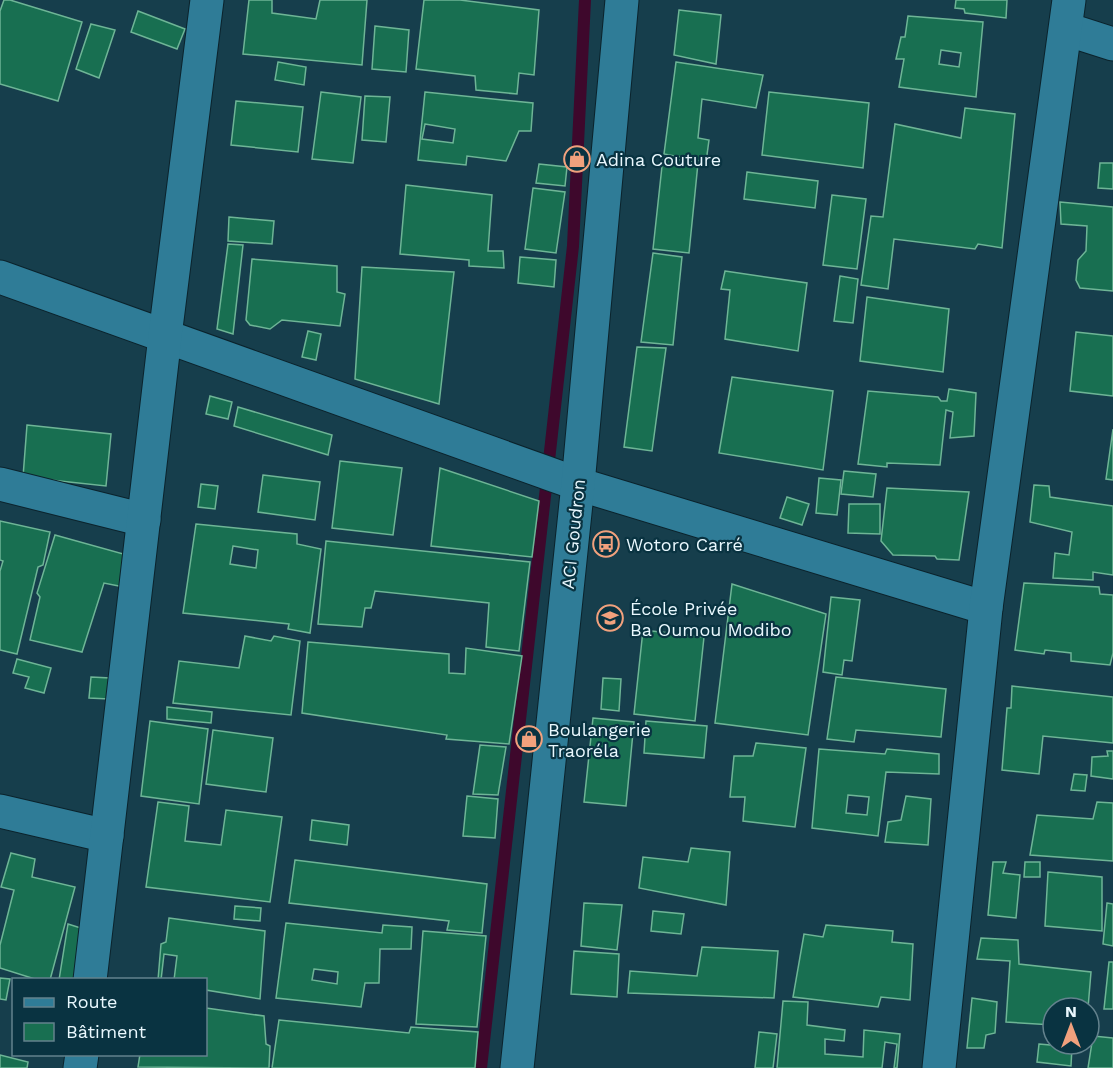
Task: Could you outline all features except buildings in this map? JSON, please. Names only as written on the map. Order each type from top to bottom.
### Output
[{"type":"street","name":"ACI Goudron","points":[[517,1068],[578,484],[622,0]]},
{"type":"street","points":[[90,978],[202,2]]},
{"type":"street","points":[[939,1068],[986,608],[1068,14],[1113,44]]},
{"type":"street","points":[[0,277],[578,484],[986,608]]},
{"type":"street","points":[[0,484],[144,520]]},
{"type":"street","points":[[0,811],[107,836]]},
{"type":"waterway","points":[[481,1068],[573,246],[585,0]]},
{"type":"place","name":"Adina Couture","points":[[577,159]]},
{"type":"place","name":"Wotoro Carré","points":[[606,544]]},
{"type":"place","name":"École Privée Ba Oumou Modibo","points":[[610,618]]},
{"type":"place","name":"Boulangerie Traoréla","points":[[529,739]]}]
